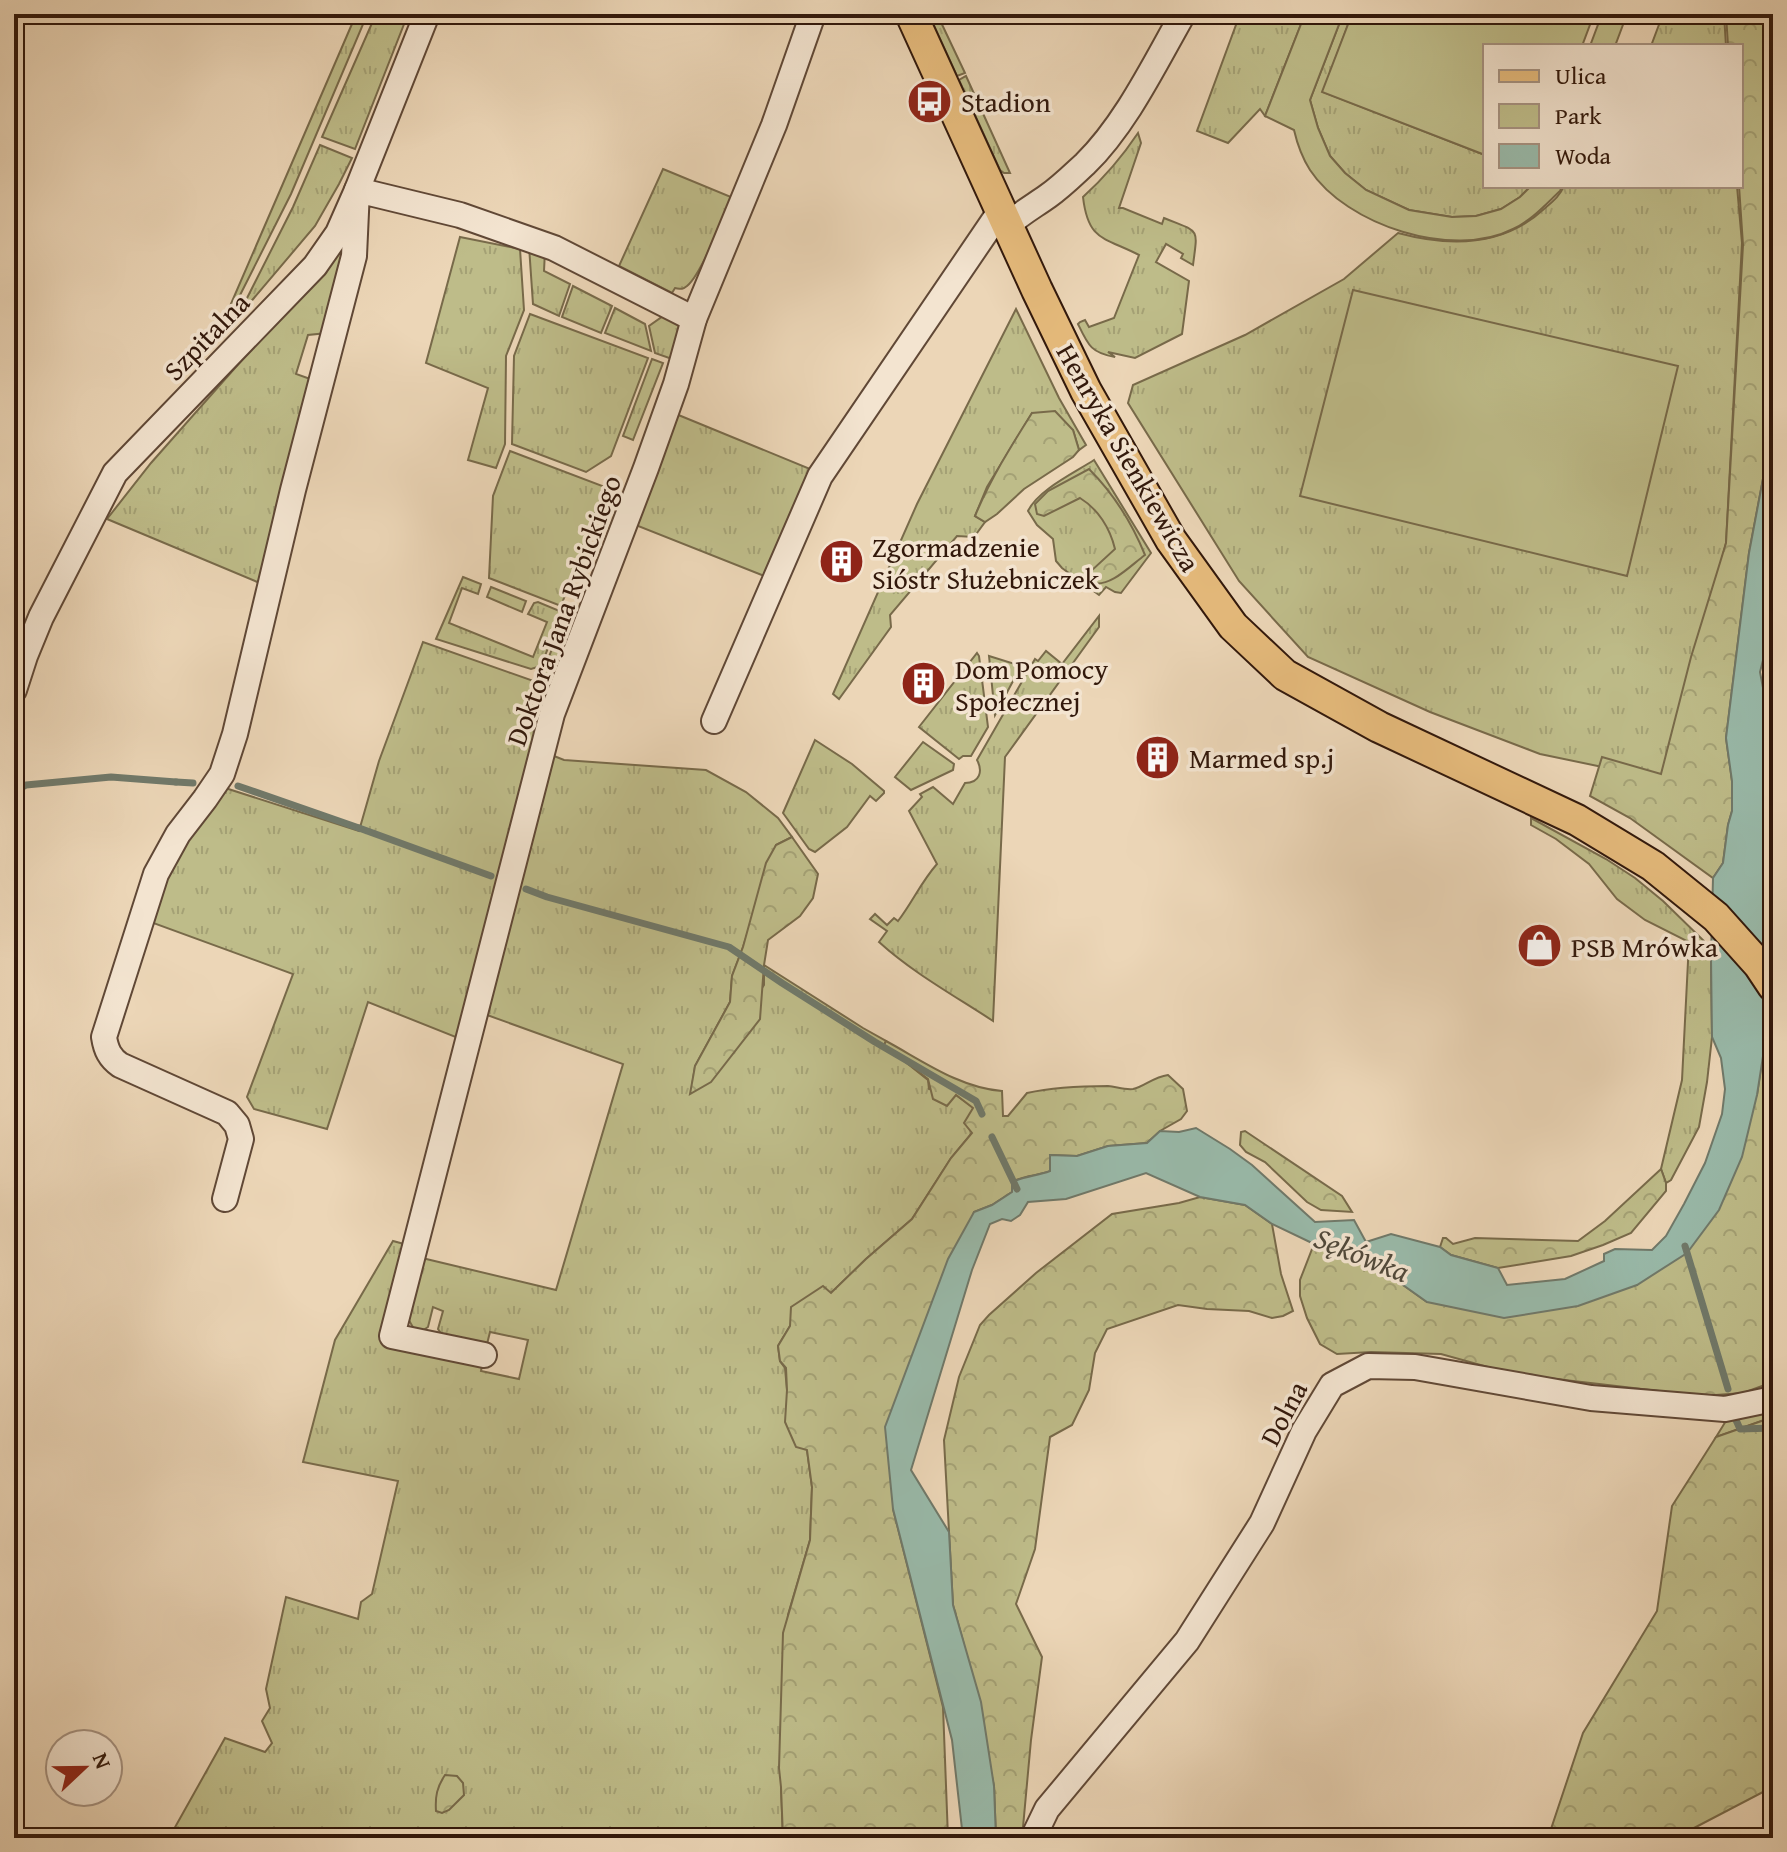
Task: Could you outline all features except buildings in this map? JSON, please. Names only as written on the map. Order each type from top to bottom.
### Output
[{"type":"main road","name":"Henryka Sienkiewicza","points":[[911,14],[1086,391],[1171,540],[1233,626],[1285,675],[1379,727],[1577,820],[1653,866],[1716,917],[1759,965],[1773,986]]},
{"type":"street","name":"Szpitalna","points":[[14,690],[41,617],[115,473],[315,266],[338,233],[427,14]]},
{"type":"street","name":"Doktora Jana Rybickiego","points":[[484,1355],[392,1336],[552,714],[646,468],[676,384],[694,319],[774,125],[813,14]]},
{"type":"street","points":[[714,721],[820,476],[1004,218],[1024,211],[1059,188],[1107,138],[1127,110],[1183,14]]},
{"type":"street","points":[[225,1199],[241,1139],[237,1125],[227,1113],[112,1060],[104,1037],[156,874],[178,834],[222,774],[235,734],[293,490],[354,256],[357,190],[460,215],[554,248],[694,319]]},
{"type":"street","name":"Dolna","points":[[1033,1838],[1047,1809],[1187,1641],[1262,1523],[1304,1431],[1332,1385],[1368,1366],[1415,1367],[1591,1398],[1725,1409],[1773,1399]]},
{"type":"green space","points":[[376,14],[408,14],[355,149],[322,137]]},
{"type":"green space","points":[[1240,14],[1305,14],[1265,116],[1260,109],[1228,143],[1197,131]]},
{"type":"green space","points":[[1305,14],[1343,14],[1310,100],[1330,156],[1366,190],[1409,210],[1452,217],[1476,216],[1501,209],[1529,188],[1561,188],[1532,217],[1513,229],[1489,238],[1461,241],[1402,232],[1348,207],[1327,190],[1310,170],[1294,130],[1265,116]]},
{"type":"green space","points":[[1343,14],[1352,14],[1323,92],[1483,154],[1483,188],[1529,188],[1501,209],[1476,216],[1452,217],[1409,210],[1366,190],[1345,173],[1330,156],[1310,100]]},
{"type":"green space","points":[[1352,14],[1594,14],[1583,44],[1483,44],[1483,154],[1322,92]]},
{"type":"green space","points":[[1602,14],[1627,14],[1616,44],[1591,44]]},
{"type":"green space","points":[[1663,14],[1724,14],[1726,44],[1652,44]]},
{"type":"green space","points":[[1726,14],[1769,14],[1773,47],[1773,426],[1749,553],[1726,738],[1732,781],[1732,811],[1723,863],[1713,878],[1630,818],[1590,796],[1602,757],[1661,774],[1691,657],[1726,543],[1743,245],[1739,188],[1743,188],[1743,44],[1728,44]]},
{"type":"green space","points":[[938,16],[965,73],[957,76],[931,19]]},
{"type":"green space","points":[[355,17],[364,22],[291,194],[232,311],[224,320]]},
{"type":"green space","points":[[966,76],[1010,173],[1000,170],[959,80]]},
{"type":"green space","points":[[1138,133],[1141,143],[1119,208],[1162,224],[1164,218],[1184,226],[1194,232],[1196,243],[1193,265],[1181,258],[1183,254],[1166,244],[1156,262],[1189,281],[1182,334],[1135,358],[1108,352],[1115,357],[1091,347],[1078,324],[1085,320],[1089,327],[1114,318],[1139,255],[1107,240],[1094,230],[1085,211],[1083,197],[1113,166]]},
{"type":"green space","points":[[320,145],[352,158],[315,226],[237,318],[293,207]]},
{"type":"green space","points":[[663,169],[731,197],[693,280],[681,289],[675,288],[672,293],[619,266]]},
{"type":"green space","points":[[1563,188],[1737,188],[1742,243],[1726,543],[1665,780],[1540,754],[1430,712],[1308,657],[1239,581],[1128,403],[1133,385],[1245,335],[1344,279],[1398,233],[1456,242],[1493,237],[1528,222]]},
{"type":"green space","points":[[347,232],[327,333],[308,335],[296,374],[313,380],[267,586],[107,519],[151,463],[280,317]]},
{"type":"green space","points":[[460,237],[520,249],[524,310],[506,356],[505,444],[496,468],[468,460],[488,388],[426,363]]},
{"type":"green space","points":[[529,246],[545,251],[544,271],[570,284],[559,316],[533,304]]},
{"type":"green space","points":[[573,286],[612,306],[601,333],[562,317]]},
{"type":"green space","points":[[1353,290],[1678,366],[1627,576],[1300,496]]},
{"type":"green space","points":[[615,308],[645,324],[651,351],[605,333]]},
{"type":"green space","points":[[1016,309],[1059,398],[1086,445],[1079,450],[1073,430],[1032,413],[987,487],[975,516],[985,522],[974,537],[957,536],[890,615],[891,627],[839,699],[833,694],[917,504]]},
{"type":"green space","points":[[530,314],[648,358],[611,456],[586,472],[512,444],[514,356]]},
{"type":"green space","points":[[666,314],[684,325],[672,359],[655,353],[649,326]]},
{"type":"green space","points":[[652,359],[663,363],[633,440],[623,436]]},
{"type":"green space","points":[[1055,411],[1073,430],[1079,450],[1024,489],[985,522],[975,516],[994,476],[1032,413]]},
{"type":"green space","points":[[676,414],[815,471],[767,577],[633,524]]},
{"type":"green space","points":[[510,451],[605,487],[561,606],[489,578],[493,496]]},
{"type":"green space","points":[[1094,460],[1151,553],[1121,593],[1106,587],[1099,595],[1062,568],[1056,561],[1053,539],[1037,525],[1028,511],[1048,489]]},
{"type":"green space","points":[[1089,469],[1122,509],[1145,555],[1120,574],[1100,583],[1093,583],[1091,571],[1115,549],[1098,513],[1080,498],[1044,516],[1037,514],[1035,504],[1048,491]]},
{"type":"green space","points":[[463,577],[481,584],[478,594],[462,588],[449,623],[533,657],[547,622],[528,614],[534,603],[562,612],[541,666],[531,669],[436,639]]},
{"type":"green space","points":[[491,587],[526,601],[522,612],[487,597]]},
{"type":"green space","points":[[566,612],[566,635],[559,655],[562,669],[458,1038],[368,1002],[327,1129],[254,1109],[247,1097],[293,974],[145,920],[160,879],[219,786],[359,831],[379,761],[423,642],[539,683]]},
{"type":"green space","points":[[1099,616],[1099,627],[1005,757],[993,1021],[892,953],[879,942],[887,931],[870,919],[875,914],[887,925],[894,918],[898,921],[937,864],[909,811],[922,797],[920,794],[933,787],[953,804],[965,783],[979,776],[977,760],[1035,659],[1038,661],[1046,651],[1062,664]]},
{"type":"green space","points":[[977,653],[988,727],[971,756],[959,759],[919,727]]},
{"type":"green space","points":[[989,656],[1021,666],[995,715]]},
{"type":"green space","points":[[815,740],[852,764],[884,793],[876,801],[870,796],[847,827],[815,852],[809,849],[783,813]]},
{"type":"green space","points":[[923,742],[954,764],[953,770],[911,790],[895,777]]},
{"type":"green space","points":[[554,756],[564,760],[706,770],[746,792],[778,818],[792,837],[776,845],[732,976],[730,1002],[695,1066],[691,1093],[764,985],[764,965],[886,1041],[884,1045],[928,1080],[929,1089],[956,1095],[974,1108],[972,1133],[951,1158],[912,1219],[790,1326],[778,1346],[780,1361],[785,1368],[787,1390],[807,1450],[812,1487],[810,1540],[788,1615],[781,1787],[783,1838],[169,1838],[225,1738],[265,1752],[272,1743],[262,1721],[270,1708],[266,1689],[286,1597],[358,1619],[361,1602],[372,1594],[398,1481],[303,1462],[335,1340],[393,1241],[404,1244],[380,1337],[483,1359],[481,1371],[519,1379],[528,1340],[490,1332],[487,1344],[443,1336],[438,1329],[443,1311],[433,1307],[428,1327],[422,1331],[414,1329],[407,1317],[422,1258],[556,1290],[623,1064],[487,1015]]},
{"type":"green space","points":[[1531,818],[1635,878],[1704,941],[1711,958],[1712,1037],[1699,1127],[1671,1180],[1666,1183],[1661,1169],[1682,1080],[1689,942],[1645,920],[1617,899],[1589,864],[1531,825]]},
{"type":"green space","points":[[792,837],[818,874],[813,898],[800,916],[768,940],[760,1019],[711,1082],[690,1094],[695,1066],[730,1002],[732,976],[766,863],[776,845]]},
{"type":"green space","points":[[1767,1025],[1773,1033],[1773,1382],[1743,1393],[1702,1396],[1513,1374],[1441,1354],[1337,1354],[1320,1344],[1300,1296],[1300,1280],[1314,1244],[1372,1266],[1427,1302],[1637,1285],[1757,1095]]},
{"type":"green space","points":[[886,1041],[957,1079],[1002,1091],[1003,1116],[1008,1116],[1027,1093],[1088,1086],[1133,1089],[1168,1075],[1183,1089],[1187,1111],[1181,1119],[1147,1143],[1108,1146],[1077,1156],[1050,1155],[1051,1171],[1012,1182],[1012,1192],[974,1212],[893,1509],[943,1707],[948,1838],[783,1838],[779,1768],[783,1633],[810,1540],[812,1487],[807,1450],[796,1447],[785,1422],[786,1368],[780,1361],[778,1346],[790,1326],[791,1307],[823,1286],[831,1293],[912,1219],[951,1158],[972,1133],[964,1123],[973,1108],[956,1095],[947,1106],[933,1099],[928,1079],[884,1045]]},
{"type":"green space","points":[[1245,1131],[1342,1196],[1352,1212],[1321,1210],[1307,1202],[1265,1162],[1246,1152],[1240,1145],[1241,1132]]},
{"type":"green space","points":[[1661,1169],[1666,1191],[1631,1233],[1603,1245],[1571,1256],[1498,1268],[1451,1255],[1440,1247],[1443,1238],[1453,1244],[1475,1238],[1578,1241],[1605,1221]]},
{"type":"green space","points":[[1200,1197],[1245,1205],[1272,1224],[1281,1274],[1293,1311],[1272,1318],[1249,1311],[1178,1305],[1107,1329],[1095,1353],[1089,1390],[1072,1425],[1050,1437],[1035,1549],[1016,1604],[1042,1657],[1022,1838],[996,1838],[994,1786],[953,1605],[944,1440],[959,1377],[980,1325],[989,1315],[1036,1273],[1112,1214]]},
{"type":"green space","points":[[1773,1405],[1773,1417],[1716,1437],[1729,1416]]},
{"type":"green space","points":[[1773,1417],[1773,1750],[1763,1792],[1694,1828],[1693,1838],[1548,1838],[1583,1733],[1657,1611],[1672,1506],[1716,1437]]},
{"type":"green space","points":[[445,1775],[457,1776],[463,1783],[464,1795],[442,1813],[436,1811],[436,1801]]},
{"type":"water","name":"Sękówka","points":[[1773,426],[1773,621],[1760,672],[1768,714],[1773,992],[1757,1095],[1742,1157],[1719,1210],[1687,1253],[1637,1285],[1578,1306],[1504,1318],[1427,1302],[1372,1266],[1272,1224],[1245,1205],[1200,1197],[1146,1173],[1066,1199],[1028,1202],[1020,1215],[1011,1221],[1002,1219],[990,1224],[972,1270],[911,1470],[949,1532],[953,1605],[981,1702],[994,1786],[996,1838],[963,1838],[952,1740],[893,1509],[885,1427],[948,1259],[974,1212],[1012,1192],[1012,1182],[1050,1171],[1050,1155],[1077,1156],[1108,1146],[1147,1143],[1160,1131],[1179,1132],[1196,1128],[1252,1165],[1315,1222],[1354,1220],[1366,1242],[1391,1234],[1440,1247],[1451,1255],[1498,1268],[1507,1285],[1565,1279],[1604,1261],[1604,1254],[1615,1249],[1652,1250],[1666,1236],[1705,1163],[1722,1114],[1725,1089],[1721,1058],[1712,1037],[1713,878],[1723,863],[1732,811],[1732,781],[1726,738],[1749,553]]},
{"type":"waterway","points":[[14,792],[26,785],[111,777],[176,782]]},
{"type":"waterway","points":[[176,782],[193,783]]},
{"type":"waterway","points":[[238,786],[359,828]]},
{"type":"waterway","points":[[359,828],[491,876]]},
{"type":"waterway","points":[[526,889],[729,947],[875,1042],[976,1101],[982,1114]]},
{"type":"waterway","points":[[992,1137],[1017,1189]]},
{"type":"waterway","points":[[1685,1246],[1728,1389]]},
{"type":"waterway","points":[[1736,1420],[1740,1429],[1773,1428]]},
{"type":"place","name":"Stadion","points":[[930,101]]},
{"type":"place","name":"Zgormadzenie Sióstr Służebniczek","points":[[841,562]]},
{"type":"place","name":"Dom Pomocy Społecznej","points":[[924,684]]},
{"type":"place","name":"Marmed sp.j","points":[[1158,757]]},
{"type":"place","name":"PSB Mrówka","points":[[1540,946]]}]
